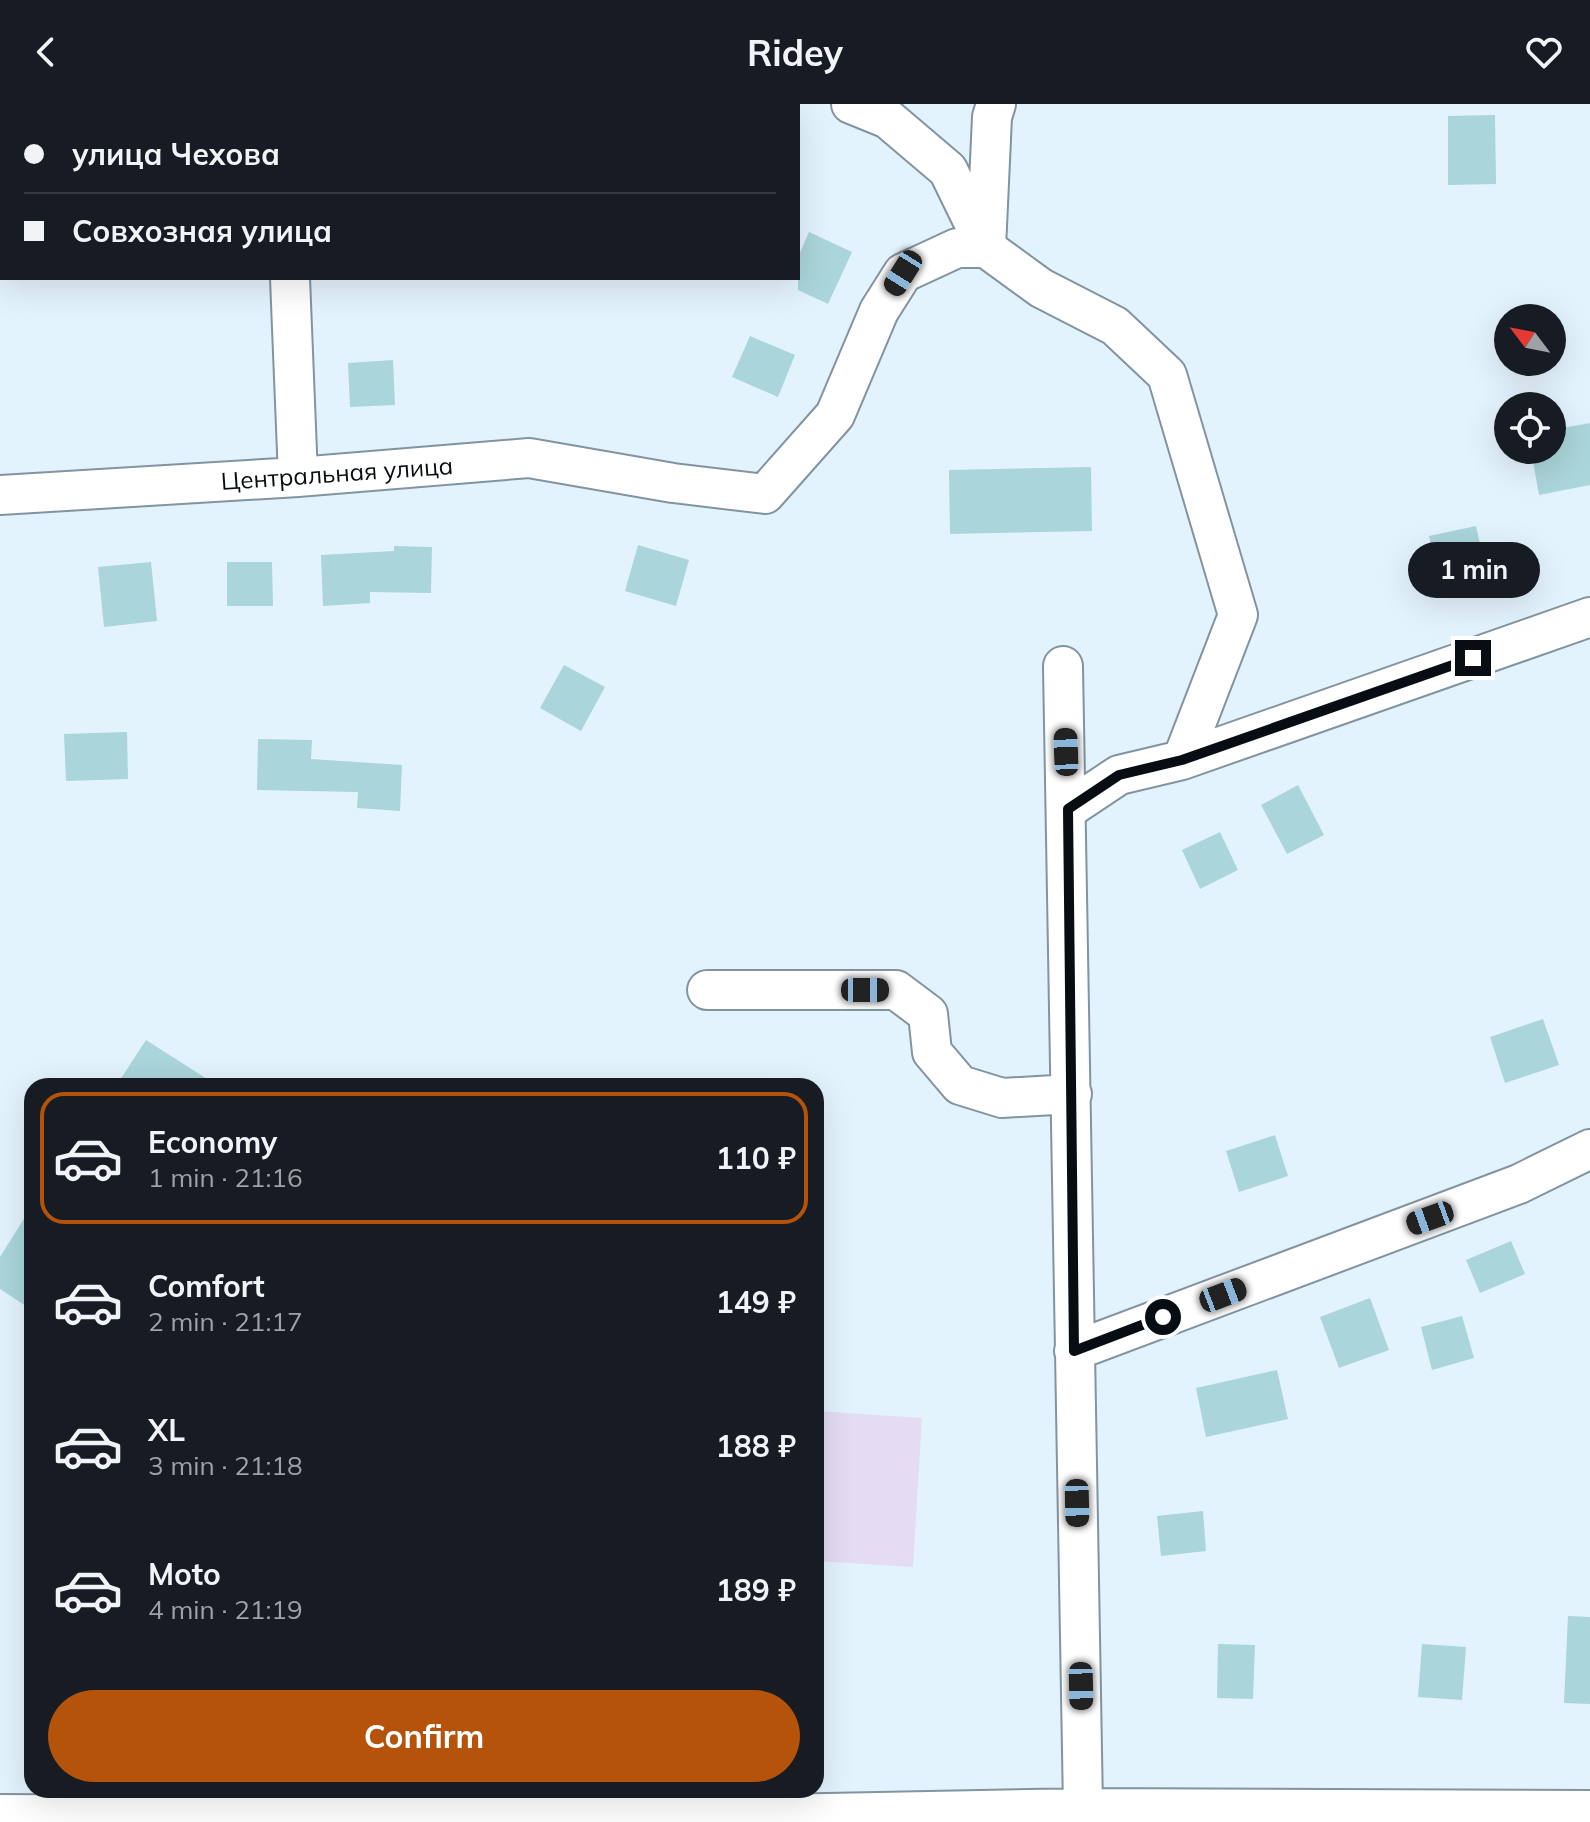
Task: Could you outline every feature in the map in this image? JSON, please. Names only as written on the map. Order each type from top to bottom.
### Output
[{"type":"street","points":[[851,104],[888,119],[948,170],[986,248],[1041,288],[1115,326],[1167,375],[1238,615],[1182,760]]},
{"type":"street","points":[[986,248],[992,117],[996,104]]},
{"type":"street","name":"Центральная улица","points":[[0,495],[298,477],[529,458],[673,483],[765,494],[835,415],[879,311],[903,273],[957,248],[986,248]]},
{"type":"street","points":[[290,280],[298,477]]},
{"type":"street","points":[[1068,809],[1119,775],[1182,760],[1590,617]]},
{"type":"street","points":[[1063,666],[1068,809],[1083,1808]]},
{"type":"street","points":[[707,990],[896,990],[928,1014],[932,1052],[960,1085],[1002,1098],[1072,1094]]},
{"type":"street","points":[[1074,1351],[1519,1184],[1590,1149]]},
{"type":"street","points":[[0,1814],[616,1817],[1083,1808],[1138,1815],[1590,1810]]},
{"type":"shaded area","points":[[824,1411],[922,1418],[913,1567],[824,1561]]},
{"type":"building","points":[[1495,115],[1496,184],[1448,185],[1448,116]]},
{"type":"building","points":[[809,232],[852,252],[828,304],[798,290],[800,252]]},
{"type":"building","points":[[750,336],[795,355],[778,397],[732,377]]},
{"type":"building","points":[[393,360],[395,405],[350,407],[348,363]]},
{"type":"building","points":[[1590,423],[1590,485],[1539,495],[1533,464],[1566,464],[1566,427]]},
{"type":"building","points":[[1091,467],[1092,531],[950,534],[949,470]]},
{"type":"building","points":[[1476,526],[1487,576],[1440,587],[1429,536]]},
{"type":"building","points":[[638,545],[689,560],[676,606],[625,591]]},
{"type":"building","points":[[394,546],[432,547],[431,593],[370,592],[370,603],[323,606],[321,555],[394,551]]},
{"type":"building","points":[[151,562],[157,621],[104,627],[98,567]]},
{"type":"building","points":[[227,562],[272,562],[273,606],[227,606]]},
{"type":"building","points":[[564,665],[605,687],[581,731],[540,708]]},
{"type":"building","points":[[127,732],[128,779],[66,781],[64,734]]},
{"type":"building","points":[[258,739],[312,740],[311,759],[402,765],[400,811],[357,808],[358,792],[257,790]]},
{"type":"building","points":[[1298,785],[1324,835],[1287,854],[1261,805]]},
{"type":"building","points":[[1220,832],[1238,870],[1200,889],[1182,850]]},
{"type":"building","points":[[1543,1019],[1559,1065],[1505,1083],[1490,1037]]},
{"type":"building","points":[[146,1040],[205,1078],[121,1078]]},
{"type":"building","points":[[1275,1135],[1288,1176],[1239,1192],[1226,1151]]},
{"type":"building","points":[[24,1219],[24,1305],[0,1289],[0,1257]]},
{"type":"building","points":[[1511,1241],[1525,1274],[1480,1293],[1466,1260]]},
{"type":"building","points":[[1370,1298],[1389,1350],[1339,1368],[1320,1317]]},
{"type":"building","points":[[1462,1316],[1474,1358],[1432,1370],[1421,1327]]},
{"type":"building","points":[[1277,1370],[1288,1419],[1206,1437],[1196,1388]]},
{"type":"building","points":[[1203,1511],[1206,1551],[1161,1556],[1157,1516]]},
{"type":"building","points":[[1568,1616],[1590,1617],[1590,1704],[1564,1703]]},
{"type":"building","points":[[1218,1644],[1255,1645],[1253,1699],[1217,1698]]},
{"type":"building","points":[[1422,1644],[1466,1647],[1462,1700],[1418,1697]]},
{"type":"route","points":[[1163,1317],[1074,1351],[1068,809],[1119,775],[1182,760],[1473,658]]}]
